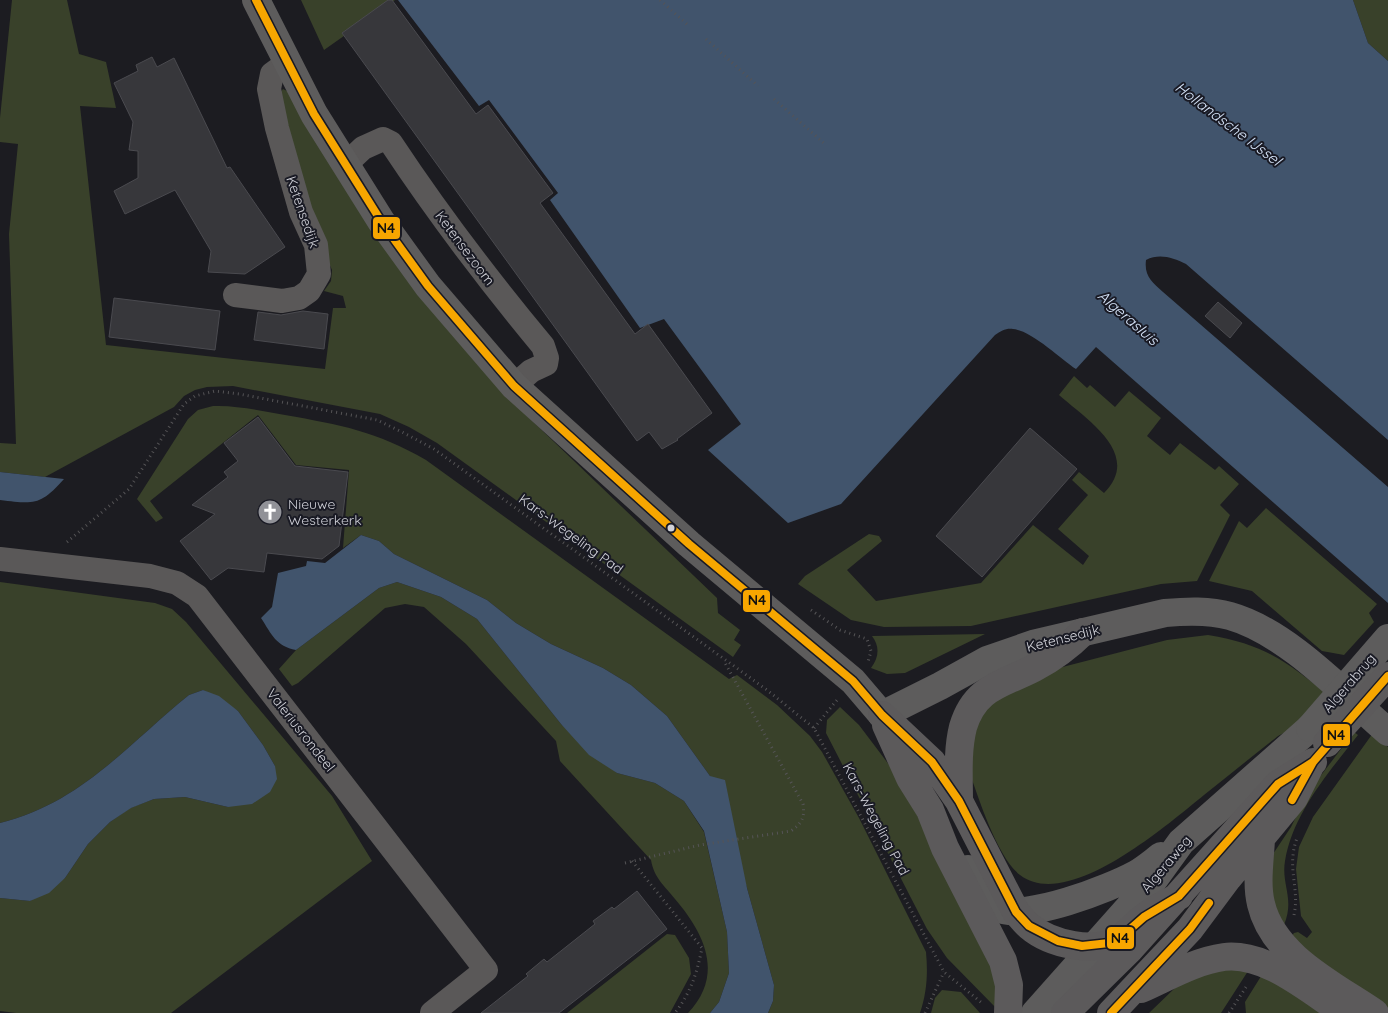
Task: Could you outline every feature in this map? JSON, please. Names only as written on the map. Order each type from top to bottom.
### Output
[{"type":"main road","points":[[959,800],[960,744],[963,728],[974,704],[994,685],[1032,669],[1064,650],[1083,632]]},
{"type":"main road","name":"Algerabrug","points":[[1317,744],[1388,676]]},
{"type":"main road","points":[[882,714],[932,762],[959,800],[1016,912],[1029,926],[1048,937],[1070,944],[1095,945],[1119,939],[1144,917],[1179,896]]},
{"type":"main road","points":[[882,714],[910,778],[930,810],[945,848],[1003,961],[1009,985],[1008,1013]]},
{"type":"main road","points":[[1120,1004],[1190,929],[1228,878],[1294,798],[1317,744]]},
{"type":"main road","points":[[1065,1013],[1130,949],[1278,784],[1317,744]]},
{"type":"main road","points":[[1261,839],[1260,903],[1272,952],[1344,1013]]},
{"type":"main road","points":[[1120,1004],[1189,967],[1224,957],[1244,957],[1272,952],[1304,964],[1374,1013]]},
{"type":"street","points":[[256,0],[314,114],[381,221],[428,286],[514,386],[689,544],[853,681],[882,714]]},
{"type":"street","name":"Ketensedijk","points":[[235,296],[282,301],[299,298],[309,291],[319,274],[316,245],[301,212],[290,176],[269,89],[272,74],[287,63]]},
{"type":"street","name":"Ketensezoom","points":[[346,164],[363,148],[383,139],[391,143],[438,213],[487,278],[543,346],[547,358],[546,364],[531,371],[514,386]]},
{"type":"street","name":"Valeriusrondeel","points":[[0,559],[150,576],[177,583],[196,596],[486,970],[432,1013]]},
{"type":"street","name":"Ketensedijk","points":[[882,714],[988,660],[1033,644],[1165,613],[1186,611],[1229,616],[1270,633],[1297,652],[1388,732]]},
{"type":"street","name":"Algerabrug","points":[[1317,744],[1388,638]]},
{"type":"street","name":"Algeraweg","points":[[1034,1013],[1155,878],[1181,842],[1317,744]]},
{"type":"street","points":[[945,848],[973,874],[988,901],[996,908],[1016,912],[1062,903],[1106,888],[1137,873],[1181,842]]},
{"type":"path","points":[[660,0],[689,26]]},
{"type":"path","points":[[706,40],[758,86]]},
{"type":"path","points":[[774,99],[826,145]]},
{"type":"path","name":"Kars-Wegeling Pad","points":[[49,564],[65,544],[129,489],[184,404],[195,396],[215,392],[240,394],[377,420],[434,448],[767,690],[814,728],[944,972],[982,1003]]},
{"type":"path","points":[[809,608],[840,630],[861,636],[870,644],[871,657],[814,728]]},
{"type":"path","points":[[625,863],[700,845],[746,840],[791,831],[802,823],[803,804],[722,659]]},
{"type":"path","points":[[1229,1013],[1293,920],[1296,908],[1291,868],[1294,845],[1299,832]]},
{"type":"path","points":[[632,861],[702,948],[698,972],[688,996],[675,1013]]},
{"type":"path","points":[[925,1013],[944,972]]},
{"type":"path","points":[[1233,1006],[1236,1013]]},
{"type":"green space","points":[[12,0],[67,0],[79,54],[106,62],[116,108],[80,106],[106,345],[325,369],[333,308],[346,308],[343,296],[324,291],[331,281],[332,270],[307,212],[279,94],[283,89],[289,92],[501,391],[717,598],[718,613],[740,630],[734,640],[741,645],[733,657],[437,443],[409,427],[380,414],[233,386],[207,387],[195,390],[184,396],[174,407],[45,477],[0,472],[0,443],[16,444],[9,234],[18,144],[0,142],[0,118]]},
{"type":"green space","points":[[301,0],[395,0],[324,50]]},
{"type":"green space","points":[[1353,0],[1388,0],[1388,61],[1368,43]]},
{"type":"green space","points":[[1074,376],[1087,388],[1090,385],[1115,407],[1129,391],[1161,418],[1147,436],[1170,455],[1180,443],[1215,470],[1219,466],[1239,484],[1220,505],[1230,515],[1197,581],[1161,584],[971,626],[884,627],[851,620],[798,584],[805,576],[869,534],[879,536],[882,541],[847,570],[876,601],[981,583],[1033,525],[1083,565],[1089,556],[1058,529],[1088,495],[1072,480],[1079,472],[1104,493],[1114,479],[1117,465],[1114,451],[1106,438],[1059,395]]},
{"type":"green space","points":[[213,406],[231,406],[341,426],[358,430],[408,450],[426,460],[729,679],[737,675],[777,705],[810,736],[822,752],[859,818],[926,952],[926,982],[920,1013],[768,1013],[773,1001],[774,985],[747,888],[710,776],[667,716],[631,685],[603,668],[551,644],[516,623],[487,600],[394,554],[379,541],[361,535],[343,548],[349,470],[296,465],[258,415],[150,501],[163,518],[156,522],[137,499],[188,419],[198,410]]},
{"type":"green space","points":[[1266,508],[1377,604],[1369,613],[1374,622],[1344,655],[1322,651],[1252,591],[1209,581],[1239,521],[1247,528]]},
{"type":"green space","points":[[0,582],[155,603],[172,609],[186,622],[332,796],[372,861],[171,1013],[16,1013],[0,1011],[0,898],[30,901],[65,878],[88,844],[110,822],[130,808],[154,799],[185,797],[228,807],[275,766],[263,745],[238,711],[203,690],[189,695],[102,770],[79,787],[55,802],[29,814],[0,823]]},
{"type":"green space","points":[[397,582],[441,597],[477,619],[561,724],[617,773],[655,783],[684,801],[704,832],[727,932],[729,973],[719,1002],[710,1013],[688,1013],[706,984],[708,969],[706,954],[702,940],[694,926],[657,877],[651,860],[560,761],[556,741],[466,644],[424,607],[405,604],[385,608],[298,683],[292,686],[279,669],[296,650],[379,588]]},
{"type":"green space","points":[[985,634],[905,673],[887,674],[871,668],[878,652],[872,636]]},
{"type":"green space","points":[[1208,635],[1246,644],[1275,657],[1302,674],[1332,698],[1301,724],[1278,736],[1143,843],[1116,860],[1090,874],[1064,882],[1040,883],[1020,875],[1012,867],[996,842],[969,771],[967,757],[982,706],[1051,670],[1167,640]]},
{"type":"green space","points":[[840,707],[859,725],[893,770],[992,955],[999,1011],[947,958],[927,929],[826,733],[827,720]]},
{"type":"green space","points":[[1354,732],[1358,735],[1314,794],[1304,810],[1289,843],[1284,870],[1288,907],[1284,925],[1269,911],[1273,854],[1291,827],[1309,791]]},
{"type":"green space","points":[[1373,733],[1388,747],[1388,1013],[1287,942],[1294,933],[1298,932],[1307,938],[1312,932],[1301,916],[1296,869],[1299,847],[1313,817]]},
{"type":"green space","points":[[667,934],[675,935],[689,958],[691,974],[670,1013],[567,1013]]},
{"type":"green space","points":[[1250,968],[1221,1013],[1149,1013],[1177,986],[1209,970]]},
{"type":"green space","points":[[1263,973],[1324,1013],[1246,1013],[1245,1002]]},
{"type":"green space","points":[[942,990],[961,992],[980,1013],[931,1013],[935,998]]},
{"type":"water","points":[[398,0],[1353,0],[1368,43],[1388,61],[1388,440],[1186,264],[1171,258],[1156,257],[1146,260],[1146,270],[1152,282],[1388,487],[1388,603],[1096,347],[1076,369],[1037,339],[1013,329],[1004,330],[995,335],[841,504],[788,523],[708,450],[741,424],[664,319],[640,328],[550,200],[558,193],[489,100],[479,106]]},
{"type":"water","points":[[0,472],[64,479],[49,494],[36,501],[0,500]]},
{"type":"water","points":[[361,535],[379,541],[394,554],[487,600],[516,623],[551,644],[603,668],[631,685],[667,716],[710,776],[725,780],[747,888],[774,985],[773,1001],[768,1013],[710,1013],[719,1002],[729,973],[727,932],[704,831],[684,801],[655,783],[617,773],[589,755],[561,724],[477,619],[441,597],[397,582],[379,588],[296,650],[284,646],[275,639],[261,618],[272,607],[278,573],[306,566],[307,561],[325,563]]},
{"type":"water","points":[[203,690],[219,696],[238,711],[263,745],[275,766],[277,779],[270,792],[252,804],[228,807],[185,797],[154,799],[131,808],[110,822],[88,844],[65,878],[49,893],[30,901],[0,898],[0,823],[29,814],[55,802],[79,787],[102,770],[189,695]]},
{"type":"building","points":[[388,0],[392,0],[476,114],[488,105],[553,193],[540,203],[635,334],[648,324],[712,413],[678,440],[662,449],[649,432],[637,441],[342,33]]},
{"type":"building","points":[[152,57],[157,67],[174,58],[227,168],[230,167],[285,247],[245,274],[208,272],[211,251],[175,190],[125,214],[114,191],[138,178],[138,151],[129,150],[133,122],[114,83],[138,71],[136,65]]},
{"type":"building","points":[[114,298],[220,311],[215,350],[109,337]]},
{"type":"building","points":[[1218,302],[1242,323],[1230,338],[1205,316]]},
{"type":"building","points":[[303,311],[328,314],[324,349],[254,340],[258,312],[281,315]]},
{"type":"building","name":"Nieuwe Westerkerk","points":[[258,417],[295,466],[348,472],[339,546],[322,559],[267,553],[264,572],[228,568],[211,580],[180,541],[215,514],[192,505],[228,477],[224,472],[238,461],[224,443]]},
{"type":"building","points":[[1030,428],[1077,469],[982,577],[936,536]]},
{"type":"building","points":[[637,891],[667,929],[559,1013],[481,1013],[528,976],[526,974],[544,959],[547,962],[595,924],[593,921],[612,907],[614,909]]},
{"type":"transit line","name":"N4","points":[[256,0],[314,114],[381,221],[428,286],[514,386],[689,544],[853,681],[882,715],[932,762],[959,801],[1016,912],[1029,926],[1058,941],[1082,946],[1109,943],[1119,939],[1144,917],[1179,896],[1278,784],[1313,762]]},
{"type":"transit line","name":"N4","points":[[1292,800],[1313,762],[1388,676]]},
{"type":"transit line","name":"N4","points":[[1111,1013],[1190,929],[1209,903]]},
{"type":"place","name":"Nieuwe Westerkerk","points":[[270,512]]},
{"type":"water label","name":"Hollandsche IJssel","points":[[1228,124]]},
{"type":"water label","name":"Algerasluis","points":[[1128,318]]}]
